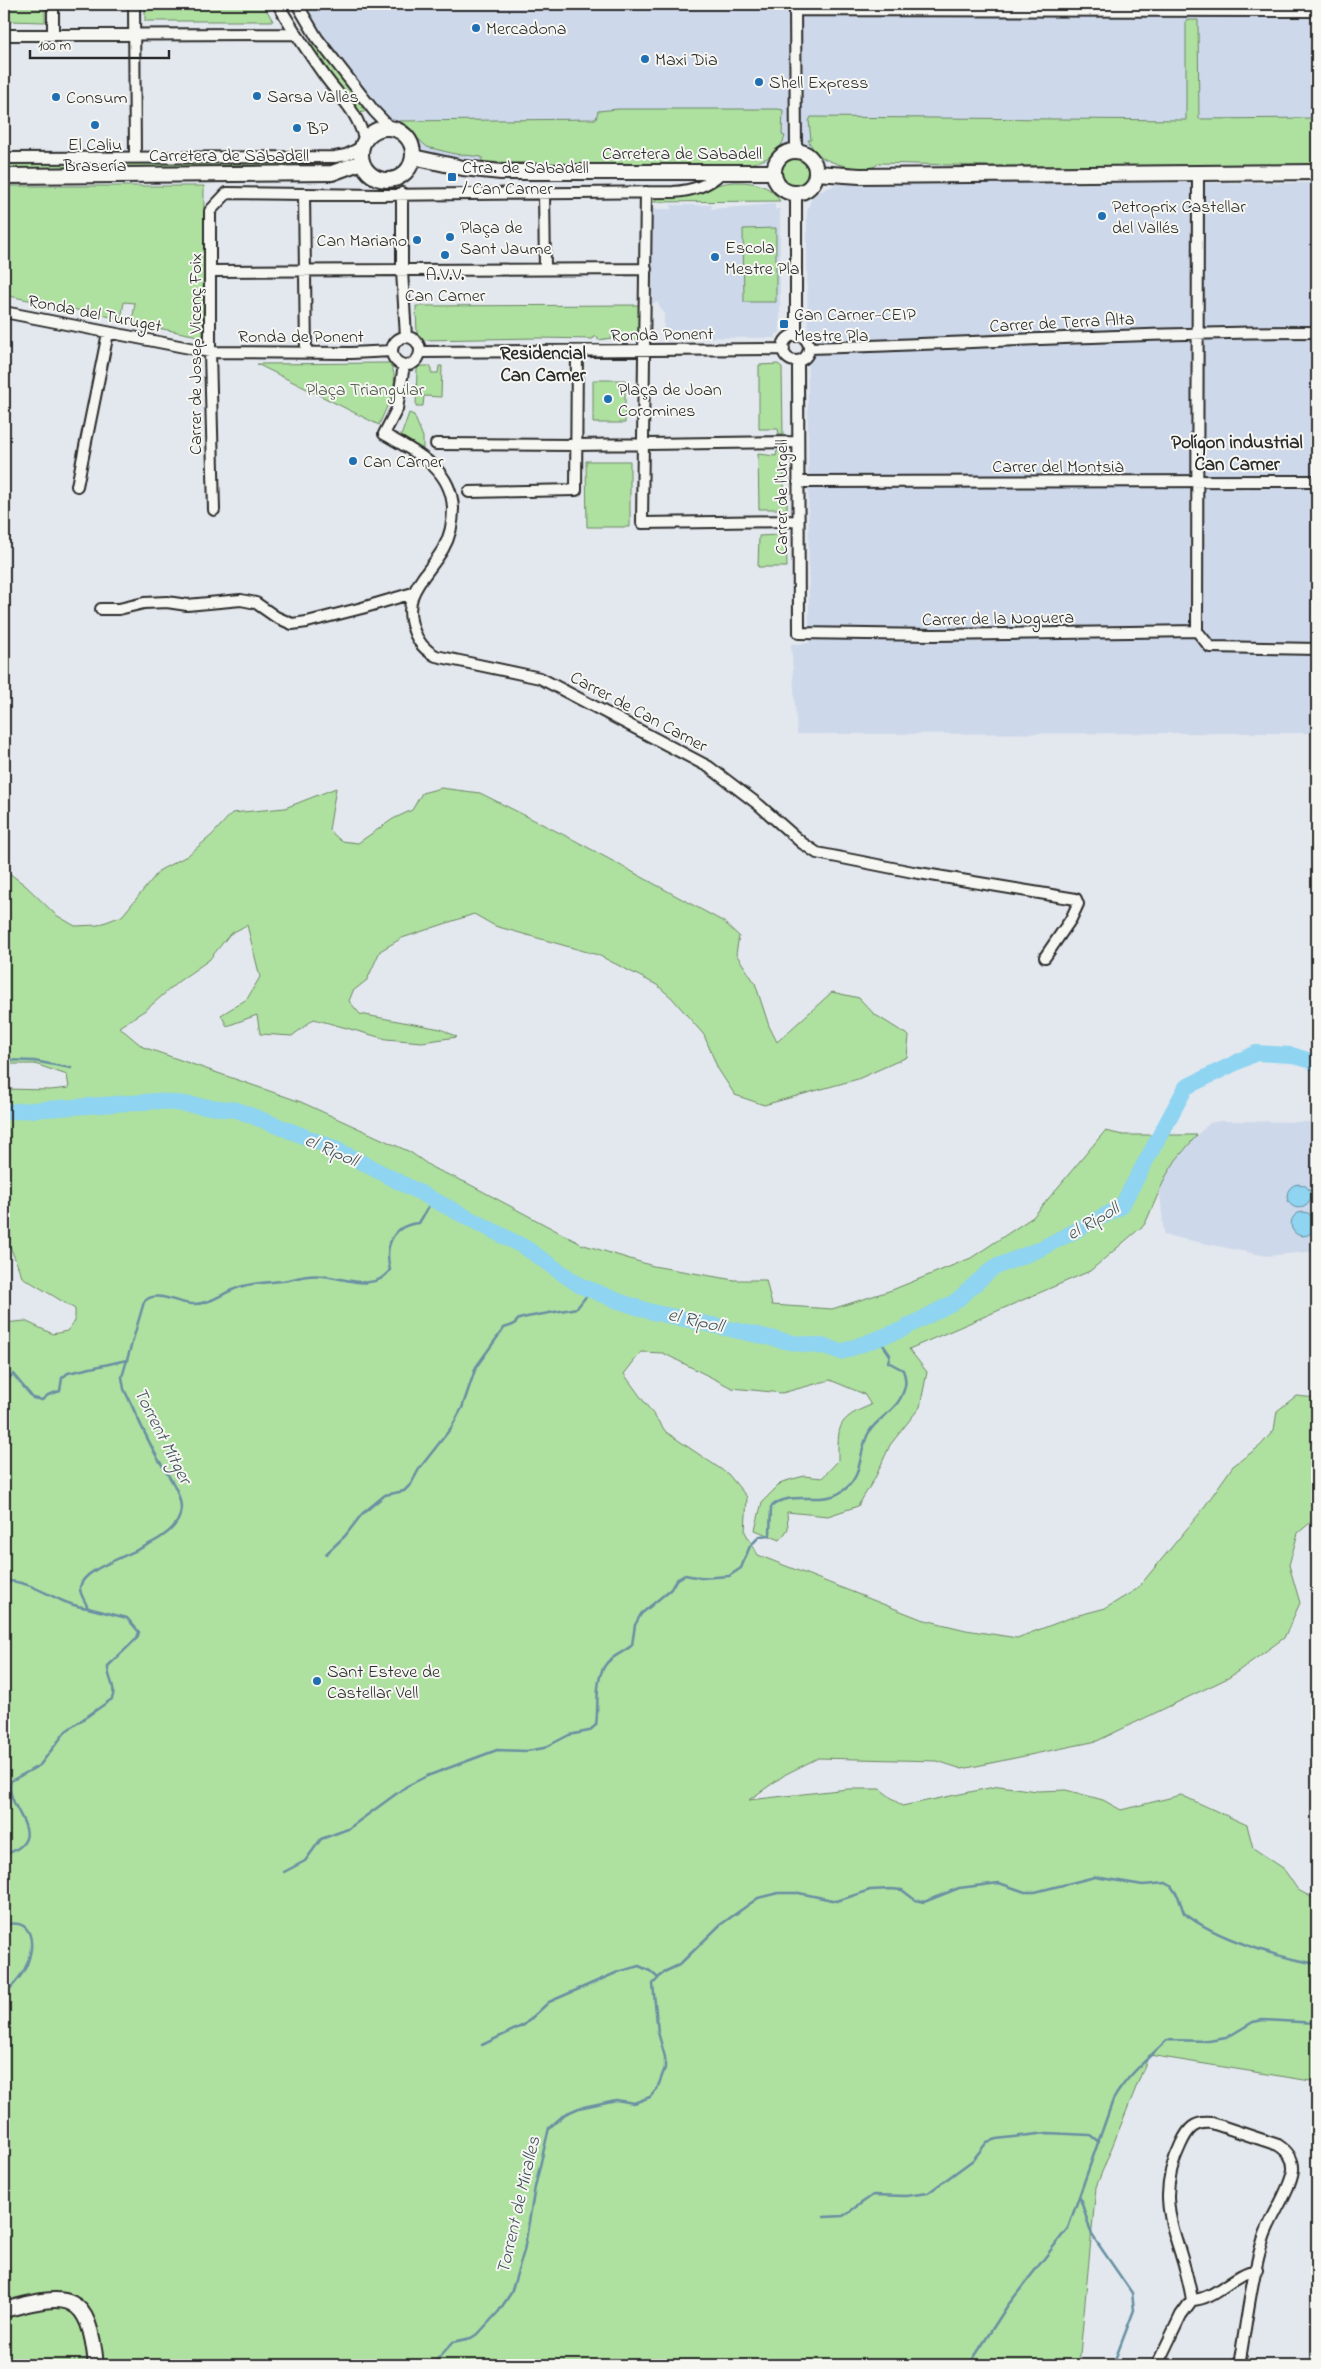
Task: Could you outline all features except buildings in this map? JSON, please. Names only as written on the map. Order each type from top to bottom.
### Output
[{"type":"street","points":[[53,4],[53,34]]},
{"type":"street","points":[[134,4],[135,157]]},
{"type":"street","points":[[278,4],[295,34],[326,78],[345,99],[360,125],[363,144],[362,162],[370,175],[386,180],[402,175],[408,169],[413,157],[406,137],[391,129],[374,111],[317,38],[297,4]]},
{"type":"street","points":[[796,151],[795,7],[1191,7],[1317,11]]},
{"type":"street","points":[[4,35],[295,34]]},
{"type":"street","points":[[4,158],[335,157],[346,155],[363,144],[374,131],[391,129]]},
{"type":"street","points":[[796,151],[807,154],[812,160],[816,173],[814,182],[808,189],[796,193],[786,192],[776,182],[773,172],[783,154],[796,151]]},
{"type":"street","name":"Carretera de Sabadell","points":[[413,157],[462,168],[501,172],[773,172]]},
{"type":"street","name":"Carretera de Sabadell","points":[[4,176],[332,173],[362,162]]},
{"type":"street","points":[[816,173],[860,176],[1317,172]]},
{"type":"street","points":[[306,352],[304,194],[673,192],[694,190],[714,180],[721,173]]},
{"type":"street","points":[[1198,173],[1197,631],[1210,647],[1317,649]]},
{"type":"street","points":[[646,192],[646,350],[642,524],[798,522]]},
{"type":"street","name":"Carrer de Josep Vicenç Foix","points":[[214,510],[210,352],[210,211],[227,193],[304,194]]},
{"type":"street","points":[[402,193],[402,271],[406,337]]},
{"type":"street","points":[[544,193],[545,269]]},
{"type":"street","points":[[796,193],[796,336]]},
{"type":"street","points":[[210,271],[646,270]]},
{"type":"street","name":"Ronda del Turuget","points":[[4,315],[210,352]]},
{"type":"street","name":"Carrer de Terra Alta","points":[[809,348],[921,345],[1199,332],[1317,332]]},
{"type":"street","points":[[77,486],[108,333]]},
{"type":"street","points":[[796,336],[805,339],[809,348],[805,358],[798,361],[789,359],[784,349],[786,341],[796,336]]},
{"type":"street","points":[[406,337],[415,340],[420,352],[413,364],[404,365],[397,362],[392,351],[395,343],[406,337]]},
{"type":"street","name":"Ronda Ponent","points":[[420,352],[784,349]]},
{"type":"street","name":"Ronda de Ponent","points":[[210,352],[392,351]]},
{"type":"street","points":[[469,492],[576,490],[577,351]]},
{"type":"street","name":"Carrer de l'Urgell","points":[[798,361],[799,633]]},
{"type":"street","name":"Carrer de Can Carner","points":[[404,365],[397,408],[384,434],[416,452],[439,470],[449,489],[453,507],[448,538],[413,593],[410,608],[412,626],[418,639],[430,653],[540,678],[709,767],[752,799],[802,844],[814,851],[913,872],[1076,899],[1078,904],[1073,916],[1045,957]]},
{"type":"street","points":[[436,444],[576,445],[797,442]]},
{"type":"street","name":"Carrer del Montsià","points":[[798,482],[1317,482]]},
{"type":"street","points":[[101,610],[119,609],[144,603],[167,602],[187,605],[241,600],[256,603],[276,617],[292,624],[362,608],[413,593]]},
{"type":"street","name":"Carrer de la Noguera","points":[[799,633],[934,635],[1197,631]]},
{"type":"street","points":[[1192,2300],[1168,2212],[1167,2190],[1177,2153],[1188,2130],[1197,2123],[1212,2123],[1278,2145],[1290,2155],[1293,2169],[1264,2236],[1239,2365]]},
{"type":"street","points":[[1157,2365],[1181,2315],[1192,2300],[1204,2298],[1244,2273],[1257,2270]]},
{"type":"street","points":[[4,2310],[32,2302],[57,2298],[76,2305],[84,2314],[91,2328],[96,2365]]},
{"type":"shaded area","points":[[302,4],[1317,4],[1317,158],[481,162],[430,153],[416,145],[373,102],[326,42]]},
{"type":"shaded area","points":[[1317,183],[1317,733],[797,734],[791,644],[809,643],[807,211],[812,197],[819,192],[837,184]]},
{"type":"shaded area","name":"Escola Mestre Pla","points":[[775,204],[775,209],[780,209],[780,333],[776,334],[776,338],[664,337],[664,313],[657,302],[652,304],[651,209],[671,209],[671,205],[712,205],[711,209]]},
{"type":"shaded area","points":[[1221,1121],[1317,1122],[1317,1251],[1266,1256],[1164,1235],[1160,1193],[1166,1176],[1176,1160],[1197,1135],[1210,1123]]},
{"type":"green space","points":[[8,4],[45,4],[45,22],[8,21]]},
{"type":"green space","points":[[145,4],[263,4],[273,21],[145,21]]},
{"type":"green space","points":[[1186,20],[1198,20],[1199,119],[1317,118],[1317,165],[989,166],[879,163],[867,168],[859,168],[841,165],[825,159],[816,153],[808,140],[811,140],[809,121],[811,117],[1186,120]]},
{"type":"green space","points":[[315,42],[366,111],[361,113],[309,46]]},
{"type":"green space","points":[[619,109],[778,109],[783,110],[782,135],[785,136],[779,148],[771,156],[747,164],[640,165],[482,162],[482,157],[455,154],[427,147],[399,121],[596,119],[598,111]]},
{"type":"green space","points":[[796,157],[802,158],[807,162],[811,167],[811,179],[807,184],[802,188],[796,189],[790,188],[785,184],[781,179],[780,173],[781,167],[785,162],[790,158]]},
{"type":"green space","points":[[329,162],[330,164],[214,168],[211,166],[4,168],[4,163]]},
{"type":"green space","points":[[734,182],[760,185],[776,195],[780,201],[648,202],[648,196],[684,196],[721,184]]},
{"type":"green space","points":[[4,186],[204,186],[203,337],[132,323],[135,303],[124,302],[121,319],[4,295]]},
{"type":"green space","points":[[776,228],[776,302],[744,302],[743,229]]},
{"type":"green space","points":[[641,305],[639,339],[619,340],[619,337],[598,340],[598,337],[594,337],[593,339],[422,340],[417,334],[416,306]]},
{"type":"green space","name":"Plaça Triangular","points":[[389,363],[393,370],[394,385],[379,425],[257,364]]},
{"type":"green space","points":[[778,364],[782,367],[783,435],[779,435],[778,429],[759,429],[759,365]]},
{"type":"green space","points":[[420,366],[431,366],[431,373],[438,373],[439,366],[442,366],[441,397],[424,396],[423,406],[416,406],[417,369]]},
{"type":"green space","points":[[593,380],[625,380],[625,423],[593,423]]},
{"type":"green space","points":[[409,413],[414,415],[423,437],[423,449],[401,436]]},
{"type":"green space","points":[[777,451],[784,451],[784,500],[787,503],[787,516],[779,515],[779,509],[759,509],[758,454],[776,456]]},
{"type":"green space","points":[[586,461],[630,461],[630,527],[587,527]]},
{"type":"green space","points":[[779,530],[786,530],[787,567],[758,567],[759,536],[778,535]]},
{"type":"green space","points":[[336,788],[329,830],[341,841],[358,843],[393,819],[412,810],[422,793],[441,788],[480,793],[576,841],[724,922],[739,936],[736,954],[755,983],[769,1026],[777,1042],[832,992],[859,998],[874,1014],[909,1036],[907,1057],[858,1079],[764,1105],[735,1095],[718,1069],[704,1035],[672,998],[657,985],[598,955],[495,926],[474,914],[402,938],[380,951],[367,980],[353,991],[349,1001],[360,1014],[441,1029],[457,1037],[422,1042],[386,1039],[314,1019],[292,1036],[260,1034],[257,1015],[227,1026],[221,1015],[247,999],[260,977],[247,925],[230,934],[209,960],[179,981],[147,1009],[119,1027],[143,1047],[301,1102],[410,1152],[433,1168],[467,1183],[581,1244],[653,1266],[734,1280],[766,1280],[772,1305],[832,1309],[892,1290],[971,1258],[1033,1217],[1105,1131],[1123,1135],[1197,1135],[1176,1160],[1166,1176],[1145,1224],[1090,1271],[909,1349],[927,1372],[920,1407],[890,1445],[876,1476],[858,1506],[828,1516],[787,1512],[788,1529],[780,1540],[755,1530],[762,1502],[782,1482],[804,1476],[822,1478],[838,1461],[838,1439],[841,1425],[851,1415],[871,1405],[864,1394],[830,1380],[782,1393],[732,1388],[663,1353],[641,1352],[624,1374],[666,1432],[728,1474],[747,1497],[745,1532],[758,1555],[921,1619],[966,1630],[1017,1638],[1075,1616],[1106,1608],[1137,1589],[1200,1513],[1233,1466],[1260,1446],[1274,1430],[1277,1411],[1296,1396],[1317,1398],[1317,1517],[1298,1533],[1289,1565],[1300,1603],[1284,1638],[1230,1677],[1097,1741],[962,1769],[937,1761],[818,1758],[786,1774],[749,1800],[848,1789],[880,1789],[902,1806],[999,1786],[1037,1791],[1066,1790],[1103,1800],[1121,1810],[1181,1795],[1247,1825],[1253,1848],[1283,1868],[1298,1890],[1317,1900],[1317,2082],[1149,2055],[1096,2187],[1079,2365],[4,2365],[4,1323],[25,1321],[53,1334],[67,1331],[75,1321],[75,1309],[22,1277],[4,1231],[4,1089],[50,1090],[69,1088],[67,1075],[35,1064],[4,1064],[4,869],[26,886],[56,915],[75,926],[98,925],[122,916],[160,870],[187,856],[212,835],[232,813],[285,808]]},
{"type":"water","points":[[1294,1184],[1304,1184],[1311,1191],[1311,1201],[1304,1208],[1294,1208],[1287,1201],[1287,1191]]},
{"type":"water","points":[[1303,1212],[1312,1215],[1315,1224],[1312,1233],[1303,1236],[1294,1233],[1291,1224],[1294,1215]]},
{"type":"waterway","name":"el Ripoll","points":[[4,1112],[157,1101],[237,1110],[334,1148],[526,1248],[579,1285],[618,1301],[652,1312],[794,1343],[827,1347],[841,1352],[901,1330],[956,1301],[993,1268],[1040,1249],[1121,1207],[1186,1087],[1256,1053],[1292,1055],[1317,1063]]},
{"type":"waterway","points":[[4,1060],[34,1061],[71,1068]]},
{"type":"waterway","name":"Torrent Mitger","points":[[4,1855],[19,1848],[25,1840],[27,1831],[10,1791],[11,1781],[40,1765],[66,1731],[112,1699],[113,1686],[108,1666],[137,1638],[139,1632],[127,1618],[88,1608],[80,1587],[86,1577],[98,1569],[150,1544],[166,1534],[177,1523],[181,1509],[176,1488],[153,1449],[124,1389],[122,1377],[144,1302],[149,1298],[161,1297],[188,1304],[200,1304],[243,1286],[318,1275],[352,1281],[373,1282],[382,1278],[390,1270],[388,1261],[389,1245],[396,1232],[402,1228],[419,1223],[433,1199]]},
{"type":"waterway","points":[[326,1554],[345,1536],[362,1514],[385,1495],[404,1491],[411,1484],[419,1469],[451,1428],[462,1408],[476,1367],[504,1328],[513,1325],[519,1319],[577,1308],[591,1290]]},
{"type":"waterway","points":[[284,1872],[305,1861],[321,1839],[348,1829],[407,1786],[427,1776],[497,1750],[527,1751],[544,1748],[569,1735],[589,1731],[596,1725],[598,1685],[602,1670],[609,1661],[632,1645],[635,1625],[641,1614],[671,1589],[676,1580],[685,1575],[701,1578],[729,1576],[741,1568],[750,1546],[760,1536],[770,1535],[771,1507],[787,1499],[833,1496],[849,1486],[857,1472],[865,1440],[869,1432],[897,1404],[905,1388],[903,1370],[888,1362],[890,1355],[879,1339]]},
{"type":"waterway","points":[[4,1391],[5,1383],[13,1374],[33,1398],[42,1400],[48,1395],[60,1391],[62,1378],[68,1373],[127,1360]]},
{"type":"waterway","points":[[4,1581],[26,1584],[66,1602],[88,1608]]},
{"type":"waterway","name":"Torrent de Miralles","points":[[432,2365],[453,2342],[471,2338],[479,2333],[499,2311],[511,2293],[524,2251],[535,2187],[549,2128],[565,2114],[579,2108],[616,2100],[634,2103],[650,2097],[657,2089],[665,2068],[665,2057],[658,2032],[653,1984],[664,1972],[679,1965],[720,1925],[758,1898],[778,1893],[799,1893],[837,1901],[870,1890],[891,1889],[902,1890],[915,1900],[924,1902],[959,1888],[999,1883],[1025,1892],[1035,1892],[1095,1877],[1143,1885],[1166,1883],[1171,1886],[1178,1896],[1184,1913],[1212,1931],[1284,1957],[1317,1964]]},
{"type":"waterway","name":"Torrent Mitger","points":[[4,1925],[21,1925],[26,1928],[31,1940],[31,1948],[23,1973],[4,1995]]},
{"type":"waterway","points":[[482,2045],[524,2025],[549,2002],[618,1972],[639,1966],[657,1977]]},
{"type":"waterway","points":[[969,2365],[1008,2305],[1068,2228],[1113,2100],[1124,2084],[1145,2061],[1167,2040],[1209,2041],[1226,2038],[1253,2022],[1263,2020],[1317,2023]]},
{"type":"waterway","points":[[824,2217],[843,2216],[873,2195],[906,2196],[928,2193],[973,2160],[987,2142],[996,2139],[1047,2133],[1090,2135],[1099,2142]]},
{"type":"waterway","points":[[1080,2198],[1092,2235],[1132,2293],[1134,2310],[1113,2365]]},
{"type":"place","name":"Mercadona","points":[[476,28]]},
{"type":"place","name":"Maxi Dia","points":[[645,59]]},
{"type":"place","name":"Shell Express","points":[[759,82]]},
{"type":"place","name":"Sarsa Vallès","points":[[257,96]]},
{"type":"place","name":"Consum","points":[[56,97]]},
{"type":"place","name":"El Caliu Brasería","points":[[95,125]]},
{"type":"place","name":"BP","points":[[297,128]]},
{"type":"place","name":"Ctra. de Sabadell / Can Carner","points":[[452,177]]},
{"type":"place","name":"Petroprix Castellar del Vallés","points":[[1102,216]]},
{"type":"place","name":"Plaça de Sant Jaume","points":[[450,237]]},
{"type":"place","name":"Can Mariano","points":[[417,240]]},
{"type":"place","name":"A.V.V. Can Carner","points":[[445,255]]},
{"type":"place","name":"Escola Mestre Pla","points":[[715,257]]},
{"type":"place","name":"Can Carner-CEIP Mestre Pla","points":[[784,324]]},
{"type":"place","name":"Plaça de Joan Coromines","points":[[608,399]]},
{"type":"place","name":"Can Carner","points":[[353,461]]},
{"type":"place","name":"Sant Esteve de Castellar Vell","points":[[317,1681]]},
{"type":"district","name":"Residencial Can Carner","points":[[543,363]]},
{"type":"district","name":"Polígon industrial Can Carner","points":[[1237,452]]}]
